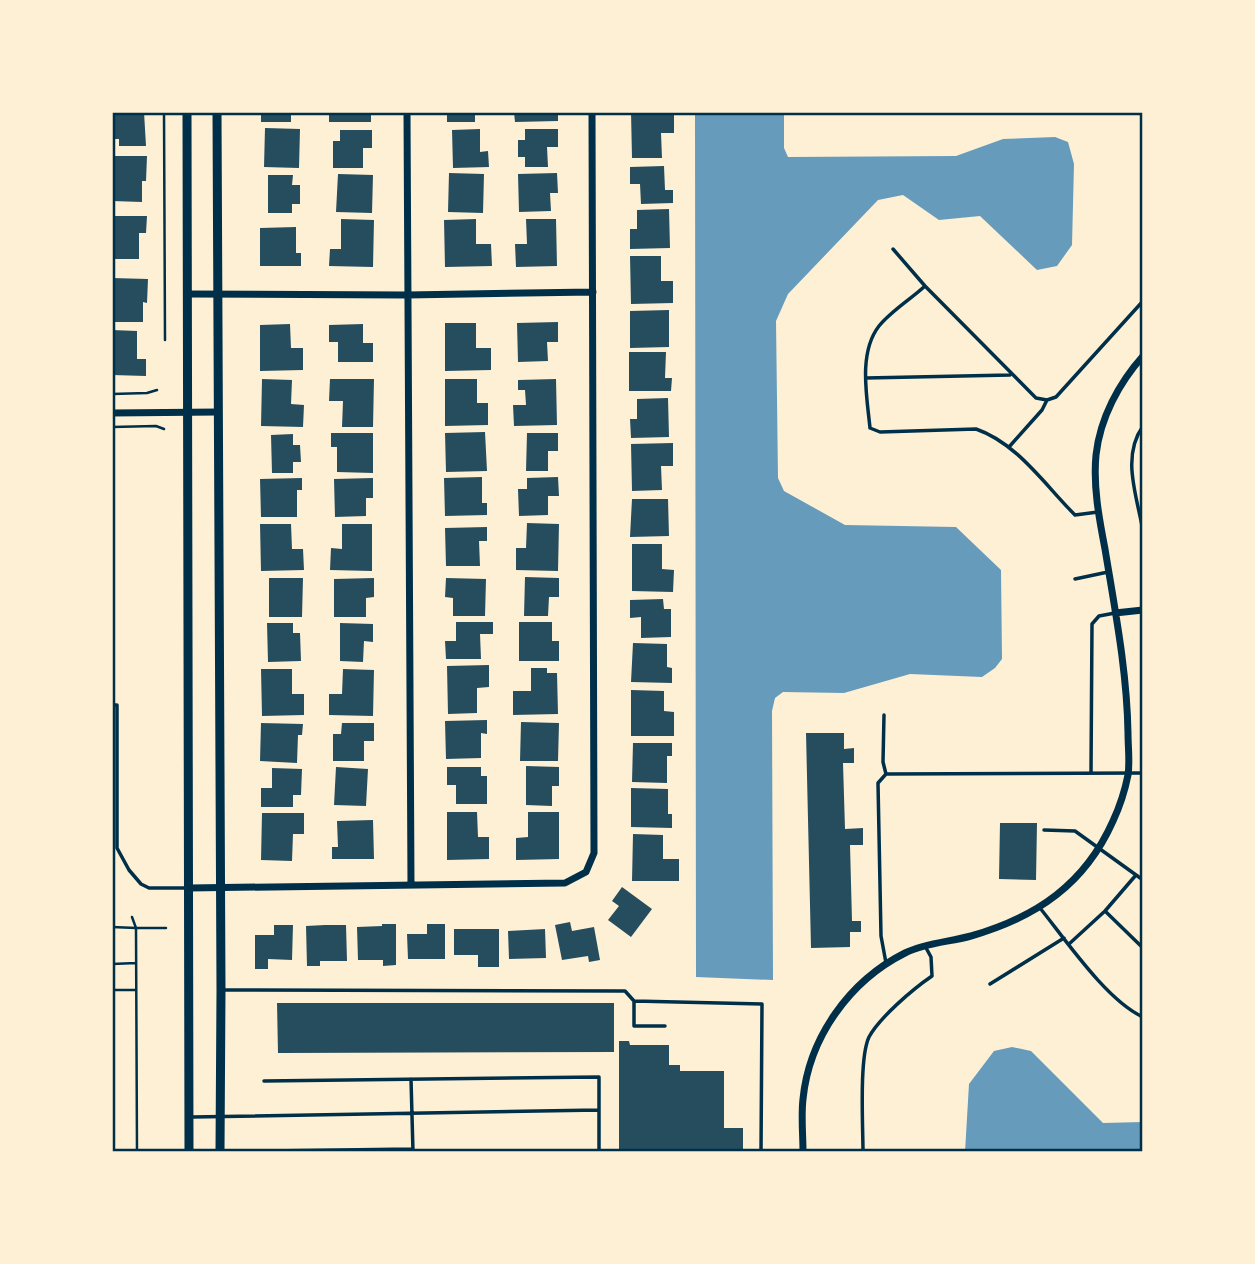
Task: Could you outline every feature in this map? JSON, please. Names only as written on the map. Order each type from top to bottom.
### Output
[{"type":"street","points":[[187,112],[189,1152]]},
{"type":"street","points":[[217,112],[220,1152]]},
{"type":"street","points":[[407,112],[411,885]]},
{"type":"street","points":[[189,888],[565,883],[586,872],[594,853],[592,112]]},
{"type":"street","points":[[187,294],[593,292]]},
{"type":"street","points":[[803,1152],[803,1100],[807,1074],[816,1046],[840,1005],[869,977],[906,953],[995,928],[1040,908],[1079,876],[1099,849],[1114,820],[1128,773],[1127,701],[1098,512],[1096,467],[1103,422],[1115,394],[1143,356]]},
{"type":"street","points":[[112,413],[218,412]]},
{"type":"street","points":[[1115,613],[1143,610]]},
{"type":"lane","points":[[894,249],[925,286],[1035,398],[1047,400],[1056,397],[1143,301]]},
{"type":"lane","points":[[925,286],[878,326],[869,349],[866,378],[870,428],[880,432],[976,429],[990,434],[1009,447],[1074,516],[1098,512]]},
{"type":"lane","points":[[866,378],[1012,375]]},
{"type":"lane","points":[[1009,447],[1042,410],[1047,400]]},
{"type":"lane","points":[[1143,426],[1134,439],[1130,461],[1143,531]]},
{"type":"lane","points":[[1074,579],[1108,572]]},
{"type":"lane","points":[[1091,773],[1092,625],[1099,616],[1115,613]]},
{"type":"lane","points":[[112,705],[117,705],[114,820],[117,848],[129,870],[141,884],[149,888],[189,888]]},
{"type":"lane","points":[[884,715],[883,762],[887,774]]},
{"type":"lane","points":[[887,964],[881,936],[878,783],[887,774],[1143,773]]},
{"type":"lane","points":[[1044,830],[1075,831],[1143,880]]},
{"type":"lane","points":[[1069,944],[1105,911],[1136,874]]},
{"type":"lane","points":[[1040,908],[1084,963],[1130,1011],[1143,1017]]},
{"type":"lane","points":[[1105,911],[1143,948]]},
{"type":"lane","points":[[990,984],[1064,938]]},
{"type":"lane","points":[[863,1152],[864,1061],[869,1038],[912,990],[932,976],[931,957],[926,946]]},
{"type":"lane","points":[[221,990],[625,990],[635,1001],[635,1026],[665,1026]]},
{"type":"lane","points":[[635,1001],[762,1004],[761,1152]]},
{"type":"lane","points":[[264,1081],[599,1077],[599,1152]]},
{"type":"lane","points":[[267,1151],[413,1151],[411,1079]]},
{"type":"lane","points":[[189,1117],[599,1110]]},
{"type":"path","points":[[164,112],[165,341]]},
{"type":"path","points":[[112,394],[147,393],[156,390]]},
{"type":"path","points":[[112,427],[156,426],[164,429]]},
{"type":"path","points":[[132,917],[136,928],[137,1152]]},
{"type":"path","points":[[112,927],[166,928]]},
{"type":"path","points":[[112,964],[136,963]]},
{"type":"path","points":[[112,990],[136,990]]},
{"type":"water","points":[[695,112],[784,112],[784,148],[788,157],[956,156],[1003,139],[1055,137],[1068,142],[1074,164],[1072,245],[1057,266],[1037,270],[980,216],[939,220],[903,195],[878,200],[788,294],[776,321],[778,478],[784,491],[845,525],[956,527],[1001,570],[1002,659],[982,677],[910,674],[844,693],[783,692],[775,698],[772,711],[773,980],[696,977]]},
{"type":"water","points":[[1012,1047],[1031,1051],[1103,1123],[1143,1122],[1143,1152],[965,1152],[969,1084],[994,1051]]},
{"type":"building","points":[[112,112],[144,112],[146,146],[119,146],[119,139],[112,139]]},
{"type":"building","points":[[261,112],[291,112],[291,122],[261,122]]},
{"type":"building","points":[[329,112],[371,112],[371,122],[329,122]]},
{"type":"building","points":[[447,112],[475,112],[475,122],[447,122]]},
{"type":"building","points":[[514,112],[558,112],[558,121],[515,122]]},
{"type":"building","points":[[631,112],[674,112],[674,133],[661,133],[662,158],[632,158]]},
{"type":"building","points":[[265,128],[300,129],[299,168],[264,167]]},
{"type":"building","points":[[480,129],[480,152],[488,151],[489,167],[453,168],[452,130]]},
{"type":"building","points":[[525,129],[558,129],[558,147],[547,147],[548,167],[525,167],[525,157],[518,157],[518,140],[525,140]]},
{"type":"building","points":[[340,130],[372,130],[372,148],[363,148],[363,168],[333,168],[333,141],[340,141]]},
{"type":"building","points":[[112,156],[147,156],[146,181],[142,181],[142,202],[112,201]]},
{"type":"building","points":[[664,166],[665,190],[673,190],[673,203],[641,204],[640,184],[630,184],[630,167]]},
{"type":"building","points":[[449,173],[484,174],[483,213],[448,212]]},
{"type":"building","points":[[557,173],[558,193],[550,193],[551,211],[519,212],[518,174]]},
{"type":"building","points":[[338,174],[373,175],[372,213],[336,212]]},
{"type":"building","points":[[268,175],[293,175],[292,185],[300,185],[300,204],[292,204],[292,213],[268,213]]},
{"type":"building","points":[[669,209],[670,248],[630,249],[630,229],[637,229],[637,210]]},
{"type":"building","points":[[112,216],[147,216],[146,233],[139,233],[139,259],[112,259]]},
{"type":"building","points":[[341,219],[374,220],[373,267],[329,266],[330,249],[341,249]]},
{"type":"building","points":[[476,219],[476,244],[491,244],[492,266],[445,267],[444,220]]},
{"type":"building","points":[[526,219],[556,219],[557,266],[516,267],[515,244],[527,244]]},
{"type":"building","points":[[296,227],[296,253],[301,253],[301,266],[260,266],[260,228]]},
{"type":"building","points":[[630,256],[661,256],[661,281],[673,281],[673,303],[631,304]]},
{"type":"building","points":[[112,278],[148,279],[147,303],[143,302],[143,322],[112,322]]},
{"type":"building","points":[[669,310],[669,347],[630,348],[630,311]]},
{"type":"building","points":[[558,322],[558,342],[547,342],[548,361],[518,362],[517,323]]},
{"type":"building","points":[[445,323],[476,323],[476,348],[491,348],[491,370],[445,371]]},
{"type":"building","points":[[290,324],[291,348],[303,348],[303,370],[260,371],[260,325]]},
{"type":"building","points":[[363,324],[363,343],[373,343],[373,362],[338,362],[338,342],[329,342],[329,325]]},
{"type":"building","points":[[112,330],[137,331],[137,359],[146,359],[146,376],[112,375]]},
{"type":"building","points":[[629,352],[666,352],[665,378],[672,378],[671,391],[629,391]]},
{"type":"building","points":[[262,379],[292,380],[291,404],[304,405],[303,427],[261,426]]},
{"type":"building","points":[[330,379],[374,379],[373,427],[342,427],[343,401],[329,401]]},
{"type":"building","points":[[445,379],[477,379],[477,403],[488,403],[488,425],[445,426]]},
{"type":"building","points":[[556,379],[557,425],[514,426],[513,405],[526,405],[525,390],[518,390],[518,380]]},
{"type":"building","points":[[668,398],[669,437],[631,438],[630,419],[637,419],[637,399]]},
{"type":"building","points":[[485,432],[487,471],[446,472],[445,433]]},
{"type":"building","points":[[331,433],[373,433],[373,473],[337,472],[337,447],[331,447]]},
{"type":"building","points":[[527,433],[558,433],[558,451],[548,451],[548,471],[526,471]]},
{"type":"building","points":[[293,434],[293,445],[300,445],[301,462],[293,462],[293,473],[272,473],[271,435]]},
{"type":"building","points":[[673,443],[673,466],[661,466],[662,490],[632,491],[631,444]]},
{"type":"building","points":[[482,477],[482,503],[487,503],[487,515],[445,516],[444,478]]},
{"type":"building","points":[[558,477],[559,496],[548,496],[548,515],[519,516],[518,489],[527,489],[527,478]]},
{"type":"building","points":[[302,478],[302,490],[297,490],[297,517],[261,517],[260,479]]},
{"type":"building","points":[[373,478],[373,498],[366,498],[366,516],[335,517],[334,479]]},
{"type":"building","points":[[632,499],[668,499],[669,536],[630,537]]},
{"type":"building","points":[[527,523],[559,524],[558,571],[516,570],[516,548],[526,548]]},
{"type":"building","points":[[260,524],[291,524],[292,549],[303,549],[304,570],[261,571]]},
{"type":"building","points":[[342,524],[372,524],[372,571],[330,570],[331,548],[342,549]]},
{"type":"building","points":[[487,527],[487,541],[479,541],[480,566],[446,566],[445,528]]},
{"type":"building","points":[[632,544],[662,544],[662,569],[674,570],[673,592],[632,591]]},
{"type":"building","points":[[525,577],[559,578],[559,597],[549,597],[548,616],[524,616]]},
{"type":"building","points":[[269,578],[303,578],[302,617],[269,617]]},
{"type":"building","points":[[374,578],[374,597],[366,598],[366,617],[334,617],[334,579]]},
{"type":"building","points":[[446,578],[486,579],[485,616],[453,616],[453,598],[445,597]]},
{"type":"building","points":[[663,599],[664,609],[671,609],[671,637],[641,638],[641,617],[630,618],[630,600]]},
{"type":"building","points":[[456,622],[493,622],[493,634],[480,634],[481,659],[446,659],[445,641],[456,641]]},
{"type":"building","points":[[519,622],[552,622],[552,641],[559,641],[559,661],[519,661]]},
{"type":"building","points":[[267,623],[293,623],[293,633],[300,633],[301,661],[268,662]]},
{"type":"building","points":[[340,623],[373,624],[373,642],[364,641],[363,662],[340,661]]},
{"type":"building","points":[[633,643],[667,644],[667,667],[672,668],[672,683],[631,682]]},
{"type":"building","points":[[489,665],[489,687],[477,688],[477,713],[448,714],[447,666]]},
{"type":"building","points":[[531,668],[547,668],[547,673],[557,673],[558,714],[513,715],[513,691],[531,691]]},
{"type":"building","points":[[261,669],[292,669],[292,694],[304,694],[304,715],[262,716]]},
{"type":"building","points":[[343,669],[374,670],[373,716],[329,715],[329,694],[342,694]]},
{"type":"building","points":[[631,690],[664,691],[664,711],[674,712],[674,736],[631,736]]},
{"type":"building","points":[[487,720],[487,734],[481,733],[481,758],[446,759],[445,721]]},
{"type":"building","points":[[521,722],[559,723],[558,761],[520,761]]},
{"type":"building","points":[[261,723],[303,724],[302,735],[298,735],[297,763],[260,761]]},
{"type":"building","points":[[342,723],[374,723],[374,741],[364,741],[364,761],[333,761],[333,734],[341,734]]},
{"type":"building","points":[[806,733],[844,733],[844,749],[854,748],[854,763],[843,763],[845,829],[863,828],[863,845],[850,845],[852,921],[861,921],[861,932],[850,932],[850,947],[811,948]]},
{"type":"building","points":[[633,743],[672,743],[672,756],[667,756],[667,783],[632,782]]},
{"type":"building","points":[[526,766],[559,767],[559,786],[552,786],[552,806],[526,805]]},
{"type":"building","points":[[336,767],[368,769],[366,806],[334,805]]},
{"type":"building","points":[[447,767],[481,767],[481,776],[487,776],[487,804],[456,804],[456,785],[447,785]]},
{"type":"building","points":[[272,768],[302,769],[301,795],[293,795],[293,807],[261,807],[261,788],[272,788]]},
{"type":"building","points":[[631,788],[668,789],[668,814],[672,814],[672,828],[631,827]]},
{"type":"building","points":[[447,812],[477,812],[478,837],[489,837],[489,859],[447,860]]},
{"type":"building","points":[[528,812],[559,812],[559,859],[516,860],[516,838],[528,837]]},
{"type":"building","points":[[262,813],[304,813],[304,834],[293,834],[292,861],[261,860]]},
{"type":"building","points":[[373,820],[374,859],[332,859],[332,847],[338,847],[337,821]]},
{"type":"building","points":[[1000,823],[1037,823],[1036,880],[999,879]]},
{"type":"building","points":[[633,834],[663,835],[663,859],[679,859],[679,881],[632,881]]},
{"type":"building","points":[[622,887],[652,909],[631,937],[608,920],[619,906],[612,901]]},
{"type":"building","points":[[570,922],[572,931],[594,927],[600,960],[589,962],[588,956],[562,960],[555,925]]},
{"type":"building","points":[[396,924],[396,965],[383,966],[383,960],[358,960],[357,927]]},
{"type":"building","points":[[427,924],[445,924],[445,959],[408,959],[407,934],[427,934]]},
{"type":"building","points":[[274,925],[293,925],[292,960],[268,959],[268,969],[255,969],[255,935],[274,935]]},
{"type":"building","points":[[346,925],[347,961],[320,961],[320,966],[307,966],[306,926]]},
{"type":"building","points":[[454,929],[499,929],[499,967],[478,967],[478,955],[454,955]]},
{"type":"building","points":[[545,929],[546,958],[509,959],[508,931]]},
{"type":"building","points":[[277,1003],[614,1003],[614,1052],[278,1053]]},
{"type":"building","points":[[619,1041],[629,1041],[630,1045],[669,1045],[669,1065],[680,1065],[680,1071],[724,1071],[724,1128],[743,1128],[743,1152],[619,1152]]}]
